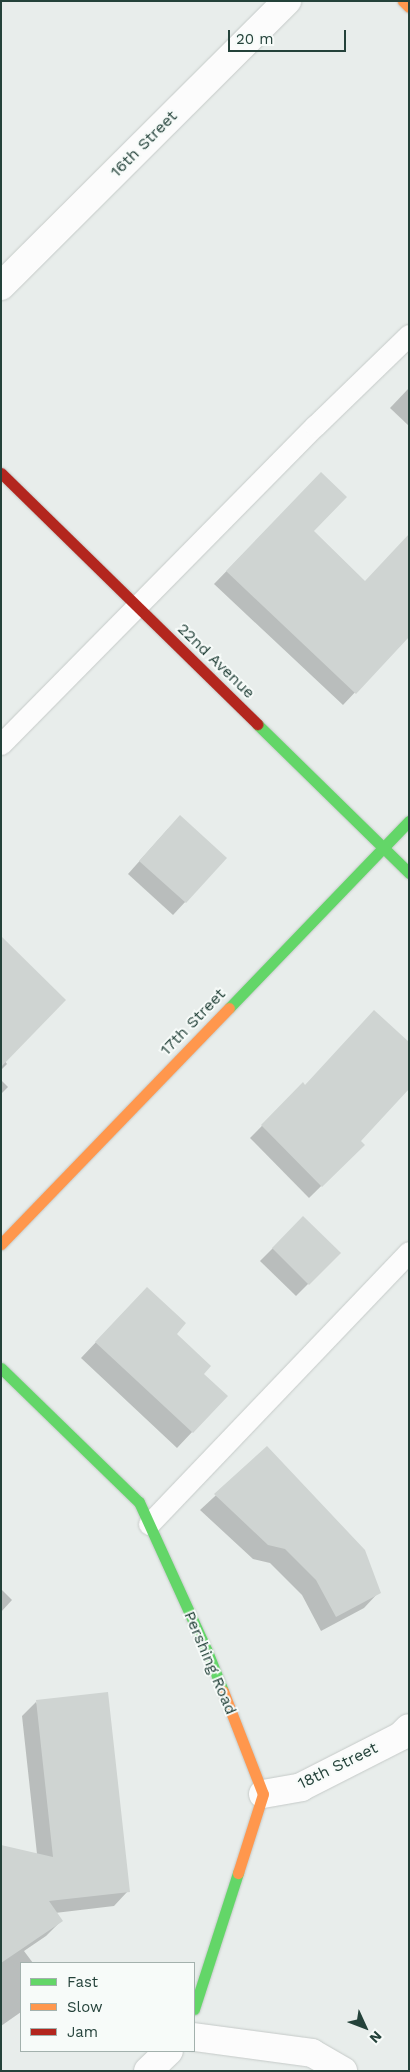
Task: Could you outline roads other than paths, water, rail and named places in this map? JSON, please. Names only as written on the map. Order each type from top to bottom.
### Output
[{"type":"street","name":"16th Street","points":[[1,286],[287,1]]},
{"type":"street","points":[[403,1],[409,7]]},
{"type":"street","name":"22nd Avenue","points":[[1,473],[409,873]]},
{"type":"street","name":"17th Street","points":[[1,1244],[409,821]]},
{"type":"street","name":"Pershing Road","points":[[1,1368],[139,1502],[207,1651],[263,1794]]},
{"type":"street","name":"18th Street","points":[[263,1794],[301,1787],[401,1736],[409,1728]]},
{"type":"street","points":[[195,2006],[263,1794]]},
{"type":"street","points":[[195,2037],[312,2053],[343,2071]]},
{"type":"street","points":[[148,2071],[168,2052]]},
{"type":"lane","points":[[1,744],[308,433],[409,335]]},
{"type":"lane","points":[[149,1524],[409,1252]]}]
